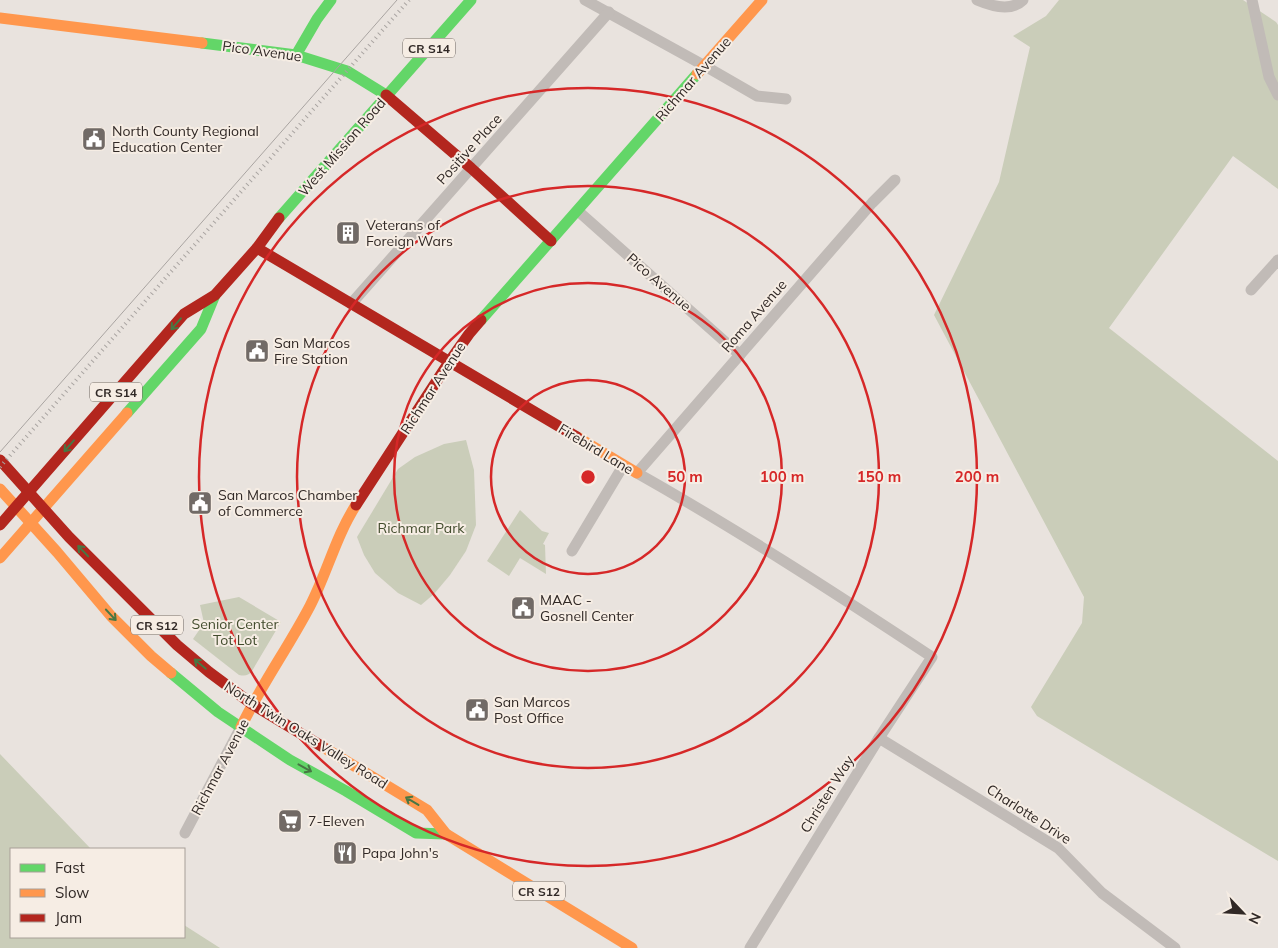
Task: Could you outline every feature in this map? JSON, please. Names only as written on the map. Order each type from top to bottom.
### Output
[{"type":"main road","points":[[296,55],[308,33],[331,0]]},
{"type":"main road","name":"West Mission Road","points":[[0,558],[200,329],[215,295],[279,219],[471,0]]},
{"type":"main road","name":"Richmar Avenue","points":[[240,727],[310,606],[347,519],[469,334],[762,0]]},
{"type":"main road","name":"Pico Avenue","points":[[0,18],[296,55],[347,71],[387,95],[551,241]]},
{"type":"main road","name":"Firebird Lane","points":[[256,248],[622,466],[637,473]]},
{"type":"main road","name":"West Mission Road","points":[[0,525],[184,314],[215,295]]},
{"type":"main road","name":"North Twin Oaks Valley Road","points":[[0,460],[69,537],[177,645],[209,672],[252,704],[428,810],[446,834],[632,948]]},
{"type":"main road","name":"North Twin Oaks Valley Road","points":[[0,489],[111,616],[151,656],[192,692],[218,712],[290,760],[416,833],[446,834]]},
{"type":"street","points":[[585,0],[757,96],[786,99]]},
{"type":"street","points":[[978,0],[987,4],[1006,7],[1019,4],[1023,0]]},
{"type":"street","points":[[1252,0],[1269,77],[1278,95]]},
{"type":"street","name":"Positive Place","points":[[350,304],[609,12]]},
{"type":"street","name":"Roma Avenue","points":[[637,473],[872,203],[895,180]]},
{"type":"street","name":"Pico Avenue","points":[[578,211],[740,355]]},
{"type":"street","points":[[1251,290],[1278,260]]},
{"type":"street","points":[[572,551],[622,466]]},
{"type":"street","name":"Firebird Lane","points":[[637,473],[776,556],[932,657]]},
{"type":"street","name":"Christen Way","points":[[750,948],[879,738],[932,657]]},
{"type":"street","name":"Richmar Avenue","points":[[185,833],[240,727]]},
{"type":"street","name":"Charlotte Drive","points":[[879,738],[1058,848],[1102,893],[1175,948]]},
{"type":"green space","points":[[1059,0],[1243,0],[1278,25],[1278,189],[1233,156],[1109,328],[1278,461],[1278,861],[1037,716],[1031,707],[1082,623],[1084,597],[934,315],[999,182],[1030,47],[1013,36],[1046,16]]},
{"type":"green space","name":"Richmar Park","points":[[466,440],[474,470],[476,525],[466,551],[450,575],[434,594],[421,605],[398,593],[375,573],[364,555],[357,537],[398,469],[415,457],[444,444]]},
{"type":"green space","points":[[520,510],[542,531],[549,533],[543,544],[545,545],[546,574],[520,558],[509,576],[487,561]]},
{"type":"green space","name":"Senior Center Tot Lot","points":[[239,597],[281,622],[252,671],[245,675],[239,675],[193,639],[204,623],[200,605]]},
{"type":"green space","points":[[0,754],[90,848],[10,848],[10,938],[185,938],[185,926],[220,948],[0,948]]},
{"type":"tram line","points":[[0,452],[397,0]]},
{"type":"railway","points":[[0,467],[409,0]]},
{"type":"traffic: fast","points":[[296,55],[317,19],[331,0]]},
{"type":"traffic: fast","points":[[279,218],[471,0]]},
{"type":"traffic: fast","points":[[202,43],[296,55],[347,71],[386,95]]},
{"type":"traffic: fast","points":[[481,320],[697,74]]},
{"type":"traffic: fast","points":[[127,413],[201,329],[215,295]]},
{"type":"traffic: fast","points":[[171,673],[218,712],[290,760],[416,833],[446,834]]},
{"type":"traffic: slow","points":[[697,74],[762,0]]},
{"type":"traffic: slow","points":[[0,18],[202,43]]},
{"type":"traffic: slow","points":[[0,558],[127,413]]},
{"type":"traffic: slow","points":[[577,437],[637,473]]},
{"type":"traffic: slow","points":[[0,489],[111,616],[171,673]]},
{"type":"traffic: slow","points":[[241,727],[310,606],[343,529],[356,505]]},
{"type":"traffic: slow","points":[[323,747],[427,810],[446,834],[632,948]]},
{"type":"traffic: jam","points":[[386,95],[471,168],[551,241]]},
{"type":"traffic: jam","points":[[0,525],[184,314],[215,295],[257,248],[279,218]]},
{"type":"traffic: jam","points":[[257,248],[577,437]]},
{"type":"traffic: jam","points":[[356,505],[449,362],[481,320]]},
{"type":"traffic: jam","points":[[0,460],[69,537],[177,645],[252,704],[323,747]]},
{"type":"place","name":"North County Regional Education Center","points":[[94,139]]},
{"type":"place","name":"Veterans of Foreign Wars","points":[[348,233]]},
{"type":"place","name":"San Marcos Fire Station","points":[[257,351]]},
{"type":"place","name":"San Marcos Chamber of Commerce","points":[[200,503]]},
{"type":"place","name":"MAAC - Gosnell Center","points":[[523,608]]},
{"type":"place","name":"San Marcos Post Office","points":[[477,710]]},
{"type":"place","name":"7-Eleven","points":[[290,821]]},
{"type":"place","name":"Papa John's","points":[[345,853]]}]
